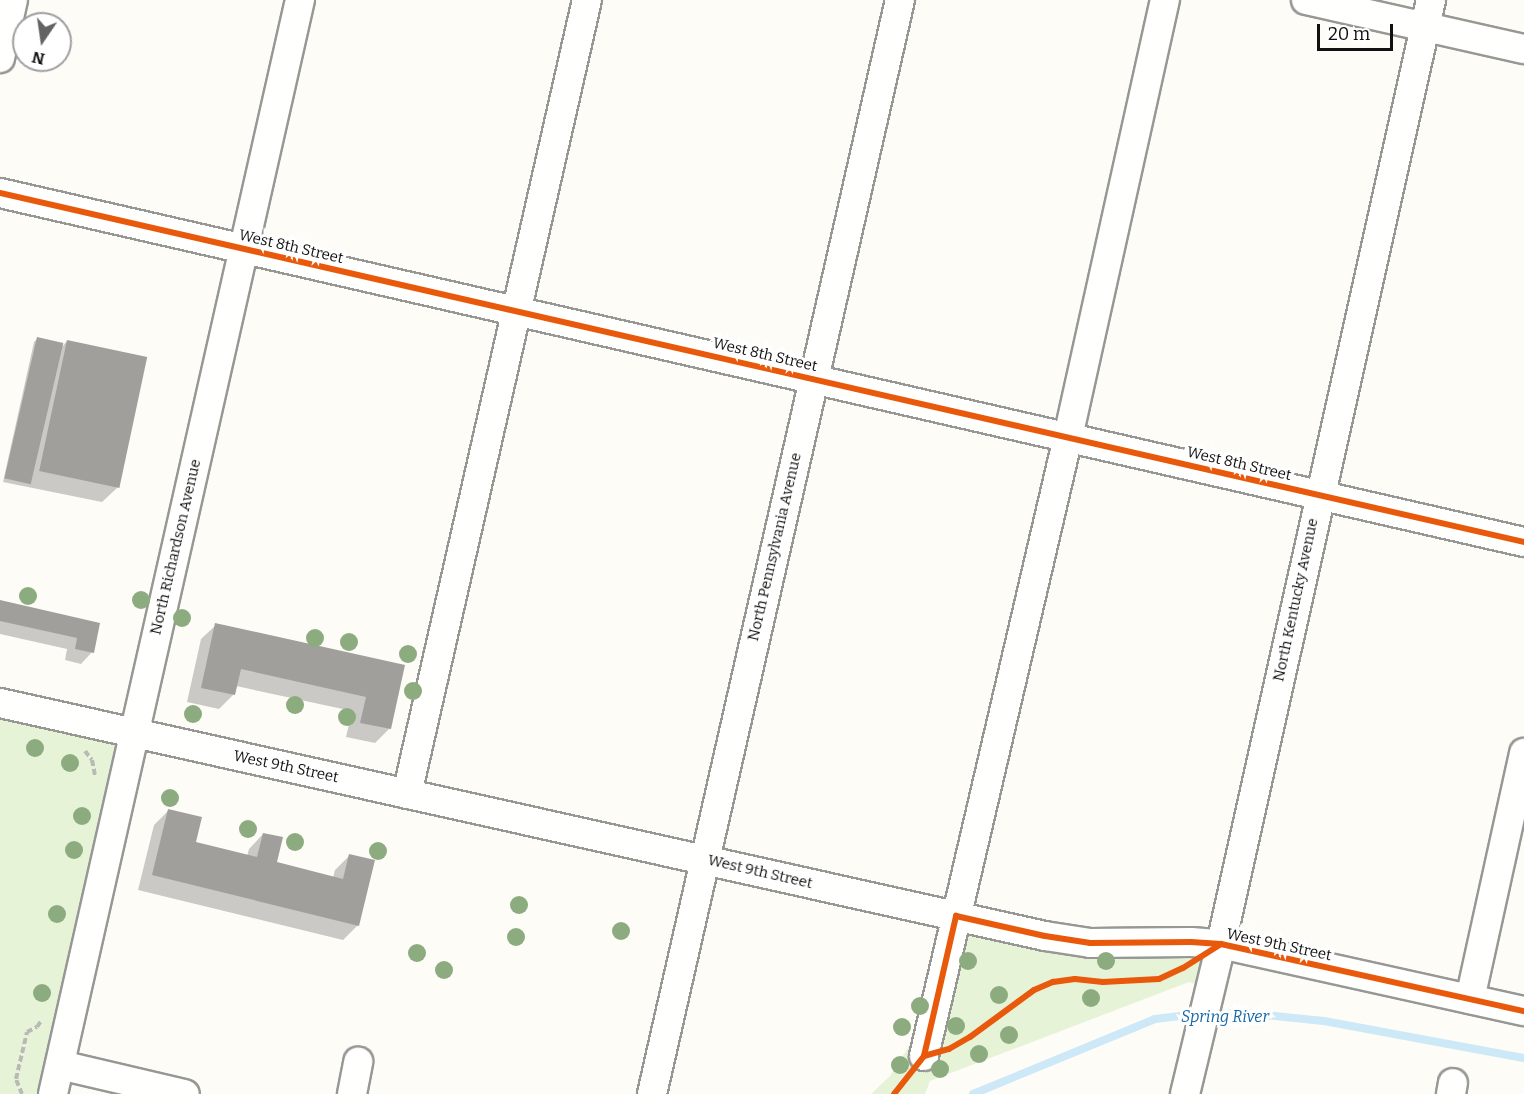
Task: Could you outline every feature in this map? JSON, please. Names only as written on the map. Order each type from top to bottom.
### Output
[{"type":"street","points":[[0,58],[13,0]]},
{"type":"street","name":"North Richardson Avenue","points":[[53,1094],[300,0]]},
{"type":"street","points":[[407,794],[587,0]]},
{"type":"street","name":"North Pennsylvania Avenue","points":[[652,1094],[900,0]]},
{"type":"street","points":[[924,1056],[1068,436],[1165,0]]},
{"type":"street","points":[[1306,0],[1428,13],[1524,50]]},
{"type":"street","name":"North Kentucky Avenue","points":[[1185,1094],[1221,944],[1428,13]]},
{"type":"street","name":"West 8th Street","points":[[0,194],[1068,436],[1524,542]]},
{"type":"street","name":"West 9th Street","points":[[0,703],[1045,936],[1090,943],[1221,944],[1524,1011]]},
{"type":"street","points":[[1470,999],[1524,753]]},
{"type":"street","points":[[352,1094],[358,1062]]},
{"type":"street","points":[[60,1065],[185,1094]]},
{"type":"path","points":[[77,747],[87,752],[92,760],[96,782]]},
{"type":"path","points":[[22,1094],[16,1079],[27,1032],[37,1027],[43,1017]]},
{"type":"green space","points":[[0,703],[134,734],[53,1094],[0,1094]]},
{"type":"green space","points":[[944,914],[1221,944],[1210,989],[1189,982],[930,1081],[925,1094],[871,1094],[890,1076],[913,1040],[929,997]]},
{"type":"building","points":[[37,337],[63,343],[31,484],[4,478]]},
{"type":"building","points":[[67,340],[147,357],[119,488],[39,471]]},
{"type":"building","points":[[0,600],[100,623],[94,653],[75,649],[77,638],[0,621]]},
{"type":"building","points":[[215,623],[405,665],[391,729],[360,723],[366,697],[241,669],[235,695],[201,688]]},
{"type":"building","points":[[168,809],[202,817],[196,842],[257,857],[263,833],[283,837],[277,862],[343,879],[349,854],[375,860],[359,926],[152,875]]},
{"type":"waterway","name":"Spring River","points":[[973,1094],[1155,1019],[1186,1015],[1244,1013],[1324,1021],[1524,1058]]},
{"type":"cycle path","points":[[0,193],[1524,542]]},
{"type":"cycle path","points":[[924,1056],[956,916],[1045,936],[1090,943],[1221,944],[1524,1011]]},
{"type":"cycle path","points":[[894,1094],[924,1056],[949,1049],[970,1037],[1034,990],[1053,982],[1075,979],[1103,982],[1159,979],[1183,968],[1221,944]]}]
